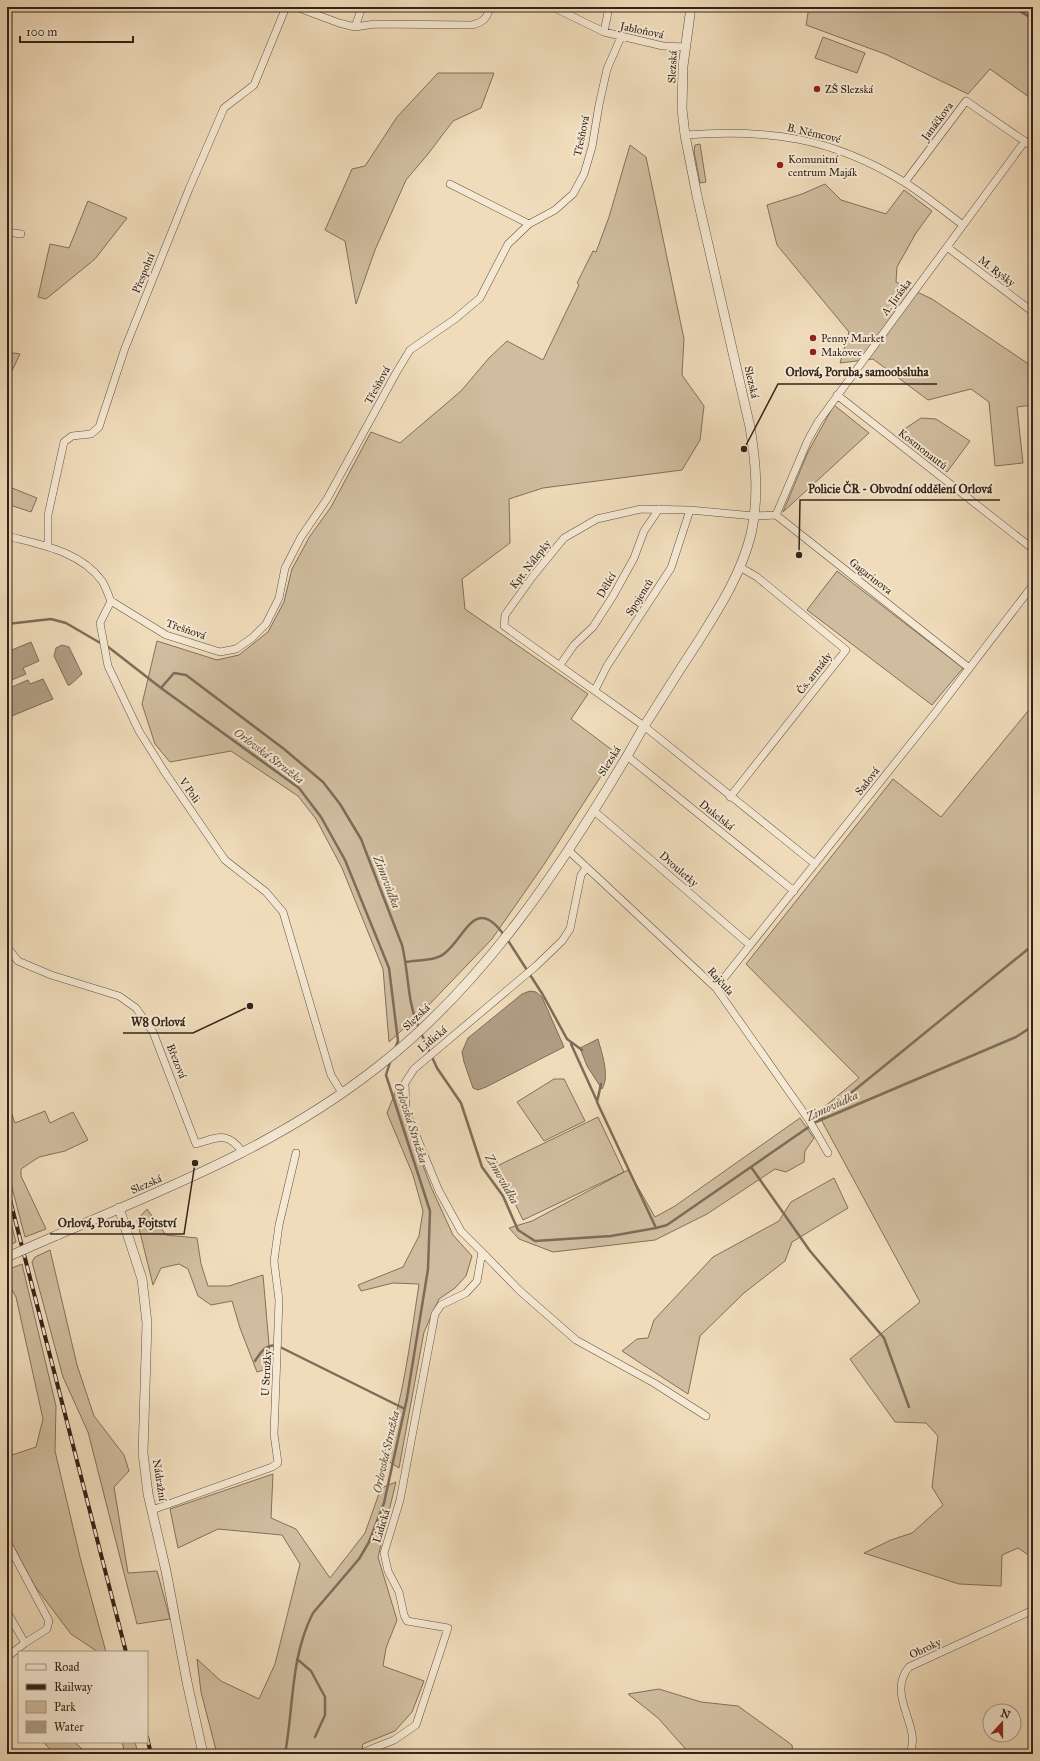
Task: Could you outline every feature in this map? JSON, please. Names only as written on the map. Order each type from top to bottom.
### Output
[{"type":"street","name":"Přespolní","points":[[48,546],[48,515],[64,442],[72,436],[91,434],[99,427],[125,348],[183,202],[224,108],[254,85],[286,7]]},
{"type":"street","points":[[296,7],[339,23],[355,27],[375,24],[472,25],[480,23],[486,18],[490,7]]},
{"type":"street","points":[[355,27],[362,7]]},
{"type":"street","name":"Jabloňová","points":[[553,7],[604,32],[663,46],[685,48]]},
{"type":"street","points":[[604,32],[610,7]]},
{"type":"street","name":"Slezská","points":[[7,1257],[243,1153],[286,1130],[342,1093],[380,1066],[404,1045],[477,972],[517,922],[568,850],[720,606],[740,567],[751,534],[756,484],[752,440],[697,196],[685,135],[682,97],[685,48],[691,7]]},
{"type":"street","name":"Třešňová","points":[[111,601],[166,635],[220,652],[236,649],[252,638],[266,624],[279,598],[285,568],[301,537],[327,499],[410,350],[454,319],[480,298],[508,244],[529,224],[555,210],[574,194],[584,174],[592,147],[607,69],[621,37]]},
{"type":"street","name":"Janáčkova","points":[[905,182],[966,101],[1033,147]]},
{"type":"street","name":"B. Němcové","points":[[685,135],[731,133],[767,134],[792,137],[837,148],[875,165],[905,182],[963,226]]},
{"type":"street","name":"A. Jiráska","points":[[776,515],[808,440],[818,422],[836,395],[1025,141]]},
{"type":"street","points":[[450,184],[529,224]]},
{"type":"street","points":[[7,232],[21,234]]},
{"type":"street","name":"M. Ryšky","points":[[947,247],[1033,312]]},
{"type":"street","name":"Kosmonautů","points":[[836,395],[1033,549]]},
{"type":"street","name":"Kpt. Nálepky","points":[[644,726],[596,690],[504,626],[505,615],[533,576],[564,538],[597,519],[642,509],[690,510],[754,516]]},
{"type":"street","name":"Dělící","points":[[560,665],[574,645],[593,627],[613,596],[634,558],[644,532],[659,509]]},
{"type":"street","name":"Spojenců","points":[[596,690],[607,666],[671,568],[690,510]]},
{"type":"street","points":[[754,516],[776,515]]},
{"type":"street","name":"Gagarinova","points":[[776,515],[970,668]]},
{"type":"street","points":[[7,536],[48,546],[80,560],[102,582],[111,601]]},
{"type":"street","name":"Čs. armády","points":[[730,797],[846,650],[756,577],[740,567]]},
{"type":"street","name":"Sadová","points":[[716,988],[970,668],[1033,585]]},
{"type":"street","name":"V Poli","points":[[111,601],[100,623],[108,666],[139,731],[224,860],[266,892],[283,912],[331,1075],[342,1093]]},
{"type":"street","points":[[644,726],[730,797],[815,864]]},
{"type":"street","name":"Dukelská","points":[[627,756],[794,891]]},
{"type":"street","name":"Dvouletky","points":[[593,810],[750,945]]},
{"type":"street","name":"Rajčula","points":[[568,850],[716,988],[809,1120],[828,1153]]},
{"type":"street","name":"Lidická","points":[[586,868],[581,875],[570,929],[562,941],[536,966],[414,1069],[405,1083],[406,1111],[439,1191],[461,1231],[520,1291],[576,1340],[654,1382],[706,1416]]},
{"type":"street","name":"Březová","points":[[7,947],[18,961],[51,975],[119,996],[136,1008],[154,1032],[196,1144],[216,1138],[226,1137],[233,1141],[243,1153]]},
{"type":"street","name":"U Stružky","points":[[152,1510],[272,1467],[278,1463],[274,1434],[280,1300],[274,1262],[278,1225],[296,1153]]},
{"type":"street","name":"Nádražní","points":[[119,1208],[142,1279],[146,1307],[147,1323],[143,1453],[148,1494],[166,1571],[187,1682],[203,1754]]},
{"type":"street","name":"Lidická","points":[[363,1754],[364,1752],[394,1740],[416,1725],[448,1628],[407,1621],[404,1615],[399,1592],[388,1571],[384,1553],[400,1500],[435,1314],[441,1305],[466,1293],[477,1281],[482,1252]]},
{"type":"street","points":[[7,1542],[49,1621],[47,1629],[7,1656]]},
{"type":"street","name":"Obroky","points":[[909,1754],[912,1749],[912,1737],[900,1691],[902,1676],[909,1668],[1033,1610]]},
{"type":"street","points":[[7,1612],[25,1643]]},
{"type":"green space","points":[[809,7],[1032,7],[1033,100],[990,69],[968,94],[885,54],[806,25]]},
{"type":"green space","points":[[823,37],[865,53],[857,73],[815,58]]},
{"type":"green space","points":[[438,73],[494,73],[481,108],[453,121],[406,180],[375,250],[356,304],[345,241],[325,230],[352,169],[365,166],[397,117]]},
{"type":"green space","points":[[700,144],[706,182],[700,183],[694,151],[695,145]]},
{"type":"green space","points":[[630,145],[646,157],[684,339],[682,375],[704,406],[700,440],[682,470],[543,488],[509,499],[510,543],[462,579],[465,609],[588,694],[571,719],[616,753],[545,863],[492,939],[424,1010],[389,1042],[383,969],[342,868],[316,819],[298,796],[231,751],[170,762],[155,744],[142,704],[157,641],[217,660],[239,655],[268,632],[284,602],[292,569],[310,536],[331,507],[371,432],[400,443],[461,391],[489,358],[507,341],[543,360],[579,285],[577,283],[593,251],[596,252],[609,217]]},
{"type":"green space","points":[[825,184],[841,200],[886,214],[904,190],[932,211],[916,233],[897,267],[896,282],[932,299],[1033,367],[1033,405],[1017,407],[1023,463],[995,466],[989,402],[971,389],[928,400],[873,359],[840,363],[849,332],[777,245],[767,205],[802,194]]},
{"type":"green space","points":[[88,201],[127,218],[95,259],[46,299],[38,297],[50,244],[69,248]]},
{"type":"green space","points":[[7,352],[20,354],[7,381]]},
{"type":"green space","points":[[834,405],[869,433],[783,512],[808,452]]},
{"type":"green space","points":[[921,418],[936,419],[970,441],[947,472],[897,434]]},
{"type":"green space","points":[[7,486],[37,498],[31,512],[7,504]]},
{"type":"green space","points":[[837,571],[963,668],[932,705],[807,610]]},
{"type":"green space","points":[[1033,705],[1033,1558],[1018,1548],[1002,1555],[1001,1586],[959,1584],[864,1553],[891,1540],[912,1533],[943,1505],[932,1487],[938,1436],[926,1423],[895,1422],[850,1359],[920,1302],[818,1112],[859,1078],[746,964],[893,779],[941,817]]},
{"type":"green space","points":[[554,1079],[564,1079],[585,1121],[544,1141],[517,1102]]},
{"type":"green space","points":[[397,1088],[402,1109],[431,1187],[453,1235],[472,1256],[466,1276],[455,1288],[439,1299],[424,1332],[399,1468],[383,1458],[401,1394],[419,1284],[393,1283],[361,1291],[358,1285],[403,1267],[419,1236],[423,1211],[413,1175],[387,1113]]},
{"type":"green space","points":[[7,1101],[15,1123],[45,1111],[50,1123],[73,1112],[88,1140],[65,1151],[39,1157],[21,1169],[21,1176],[46,1229],[25,1237],[7,1169]]},
{"type":"green space","points":[[598,1117],[624,1172],[523,1220],[497,1166]]},
{"type":"green space","points":[[800,1118],[814,1138],[805,1151],[804,1162],[786,1172],[775,1169],[707,1214],[655,1240],[553,1252],[519,1239],[509,1228],[532,1221],[628,1170],[655,1217],[675,1206]]},
{"type":"green space","points":[[834,1178],[848,1208],[792,1242],[785,1261],[744,1293],[700,1336],[688,1394],[622,1351],[637,1339],[648,1338],[654,1320],[713,1257],[779,1221],[791,1202]]},
{"type":"green space","points":[[7,1208],[16,1242],[7,1246]]},
{"type":"green space","points":[[147,1209],[166,1235],[197,1238],[201,1264],[208,1286],[229,1286],[263,1275],[271,1368],[257,1372],[240,1328],[232,1301],[211,1305],[198,1296],[188,1269],[179,1264],[161,1268],[153,1285],[137,1220]]},
{"type":"green space","points":[[50,1250],[77,1365],[94,1416],[124,1455],[129,1471],[114,1487],[128,1573],[157,1571],[170,1619],[137,1624],[88,1432],[63,1377],[32,1262],[35,1257]]},
{"type":"green space","points":[[22,1264],[56,1406],[55,1451],[80,1557],[106,1651],[96,1651],[71,1634],[34,1585],[7,1534],[7,1454],[12,1455],[36,1447],[43,1419],[16,1297],[7,1281],[7,1270]]},
{"type":"green space","points":[[273,1474],[271,1518],[296,1529],[330,1578],[365,1533],[381,1488],[396,1482],[378,1557],[397,1620],[386,1648],[383,1666],[424,1681],[412,1712],[395,1731],[363,1744],[361,1754],[217,1754],[201,1692],[197,1659],[221,1681],[259,1699],[275,1664],[300,1564],[282,1535],[218,1529],[178,1548],[170,1509]]},
{"type":"green space","points":[[659,1689],[701,1702],[738,1706],[792,1745],[793,1754],[690,1754],[658,1718],[628,1694]]},
{"type":"green space","points":[[44,1743],[75,1743],[88,1754],[55,1754]]},
{"type":"green space","points":[[122,1743],[135,1743],[138,1754],[125,1754]]},
{"type":"water","points":[[31,642],[39,661],[23,668],[26,674],[7,682],[7,652]]},
{"type":"water","points":[[62,645],[69,647],[82,674],[70,685],[68,685],[54,656],[56,648]]},
{"type":"water","points":[[43,679],[53,699],[7,718],[7,689],[28,680],[30,684]]},
{"type":"water","points":[[530,991],[536,992],[542,997],[564,1047],[486,1087],[478,1090],[473,1088],[462,1052],[468,1038],[522,994]]},
{"type":"water","points":[[598,1039],[605,1071],[602,1089],[587,1066],[580,1048]]},
{"type":"water","points":[[1033,1223],[1033,1266],[1030,1234]]},
{"type":"waterway","points":[[1013,7],[1033,19]]},
{"type":"waterway","name":"Orlovská Stružka","points":[[7,624],[51,619],[66,623],[102,644]]},
{"type":"waterway","name":"Orlovská Stružka","points":[[107,646],[161,688],[299,788],[321,817],[345,860],[389,968],[398,1041],[395,1049]]},
{"type":"waterway","name":"Zimovůdka","points":[[161,688],[174,673],[186,675],[284,749],[323,782],[340,804],[361,839],[402,945],[412,1008],[419,1028]]},
{"type":"waterway","points":[[406,962],[432,959],[441,956],[452,946],[465,929],[478,919],[486,919],[494,924],[504,935]]},
{"type":"waterway","points":[[507,939],[543,995],[567,1039],[582,1050]]},
{"type":"waterway","points":[[819,1119],[1033,945]]},
{"type":"waterway","name":"Zimovůdka","points":[[421,1033],[437,1068],[461,1103],[482,1167],[503,1196],[518,1230],[535,1241],[611,1236],[667,1225],[816,1122],[1016,1037],[1033,1026]]},
{"type":"waterway","points":[[1033,1028],[1033,1048]]},
{"type":"waterway","points":[[571,1044],[597,1101]]},
{"type":"waterway","name":"Orlovská Stružka","points":[[285,1754],[296,1665],[306,1630],[313,1613],[359,1559],[369,1542],[384,1503],[407,1398],[428,1269],[430,1211],[386,1075],[391,1059]]},
{"type":"waterway","points":[[601,1084],[597,1102],[656,1228]]},
{"type":"waterway","points":[[751,1167],[810,1251],[884,1338],[909,1407]]},
{"type":"waterway","points":[[255,1361],[261,1352],[267,1347],[274,1345],[278,1346],[405,1409]]},
{"type":"waterway","points":[[297,1659],[311,1671],[325,1697],[325,1715],[315,1737]]},
{"type":"railway","points":[[7,1188],[126,1651]]},
{"type":"railway","points":[[148,1741],[151,1754]]},
{"type":"place","name":"ZŠ Slezská","points":[[817,89]]},
{"type":"place","name":"Komunitní centrum Maják","points":[[780,165]]},
{"type":"place","name":"Penny Market","points":[[813,338]]},
{"type":"place","name":"Makovec","points":[[813,352]]},
{"type":"place","name":"Orlová, Poruba, samoobsluha","points":[[744,449]]},
{"type":"place","name":"Policie ČR - Obvodní oddělení Orlová","points":[[799,555]]},
{"type":"place","name":"W8 Orlová","points":[[250,1006]]},
{"type":"place","name":"Orlová, Poruba, Fojtství","points":[[195,1163]]}]
